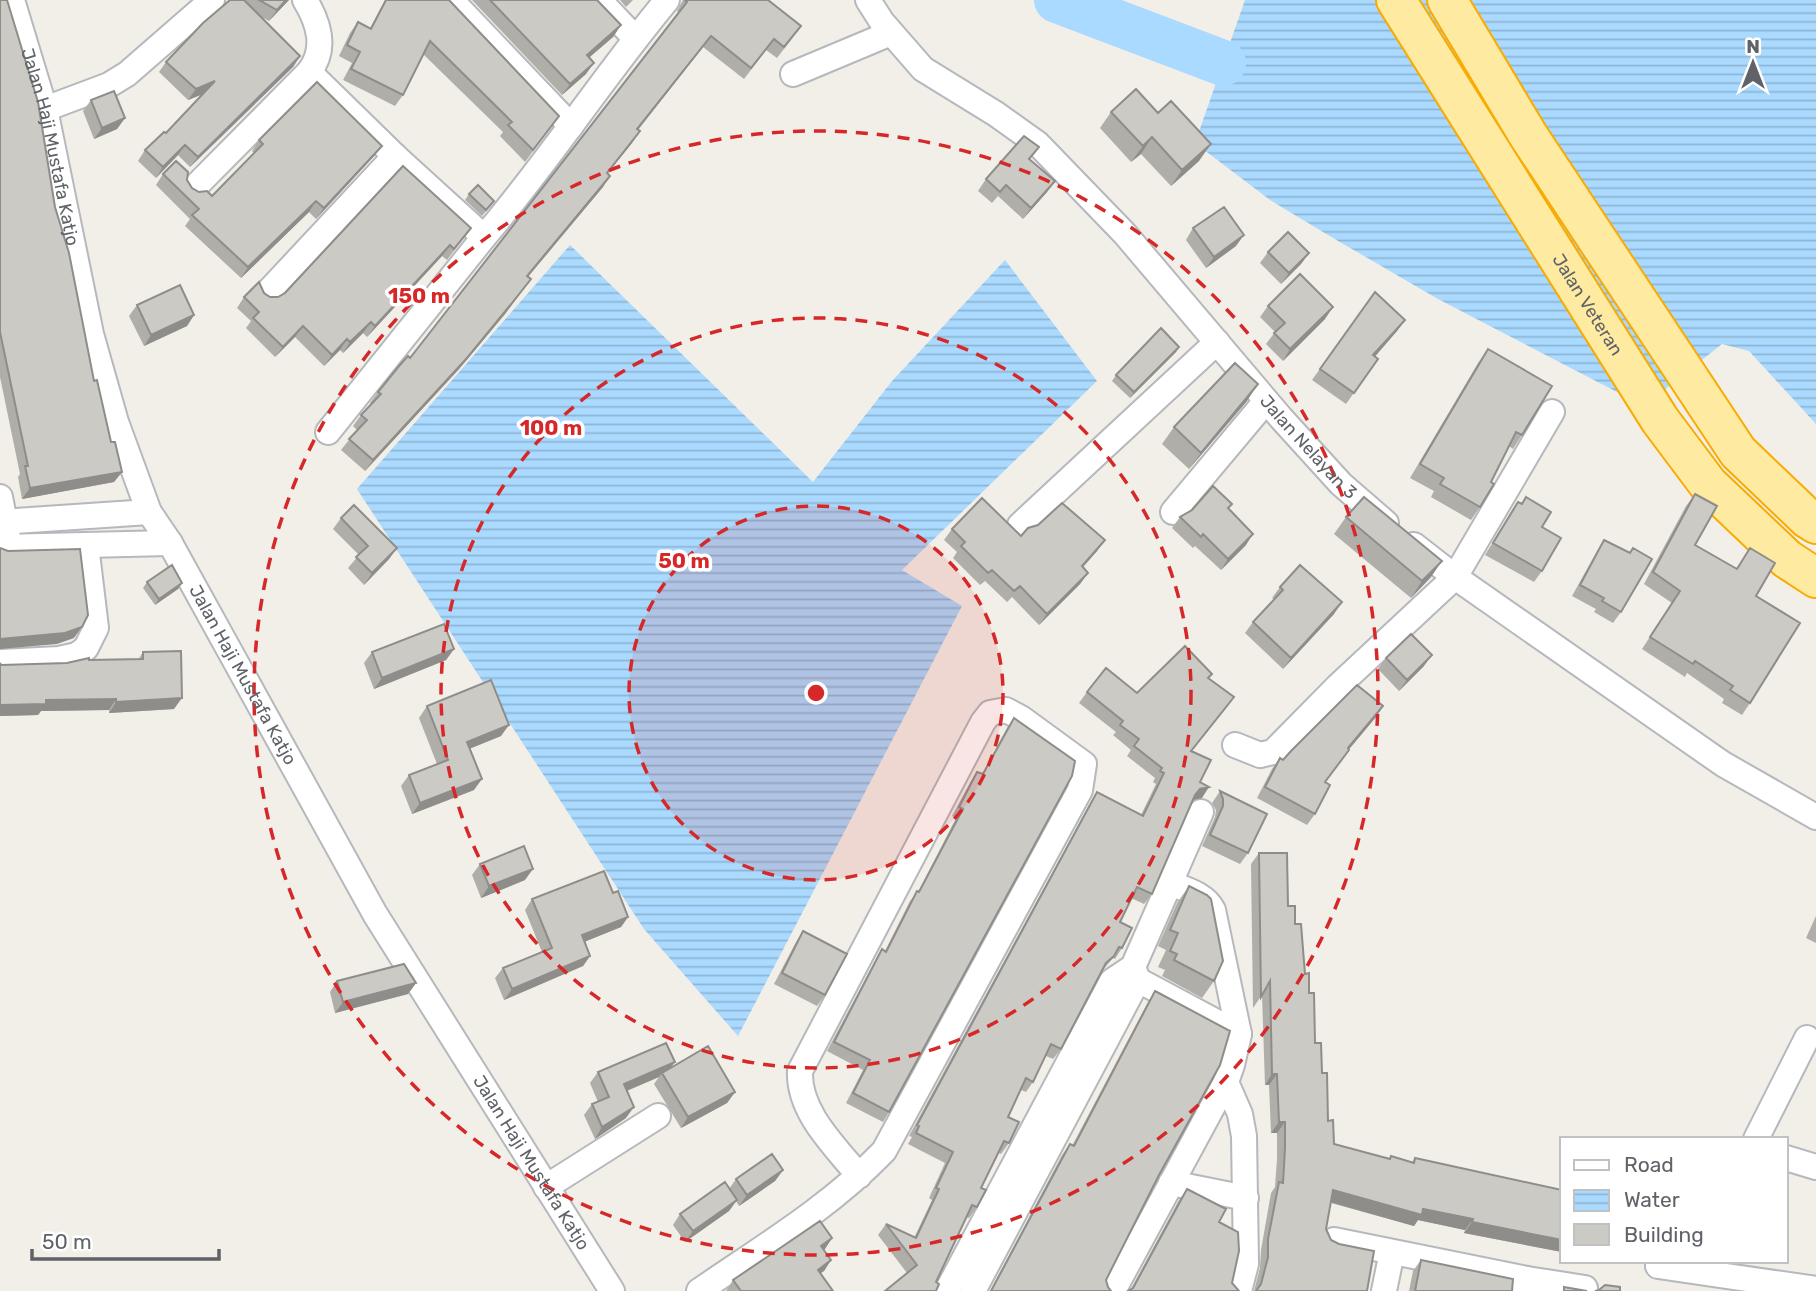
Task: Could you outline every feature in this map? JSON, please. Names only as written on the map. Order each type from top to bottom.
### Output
[{"type":"highway","name":"Jalan Veteran","points":[[1396,0],[1660,420],[1708,484],[1787,559],[1816,578]]},
{"type":"highway","points":[[1447,0],[1528,135],[1738,452],[1816,524]]},
{"type":"street","name":"Jalan Haji Mustafa Katjo","points":[[12,0],[45,109],[91,334],[116,422],[149,512],[170,543],[375,914],[612,1291]]},
{"type":"street","points":[[45,109],[109,85],[127,74],[212,0]]},
{"type":"street","points":[[194,188],[317,62],[320,40],[313,14],[305,0]]},
{"type":"street","points":[[451,0],[571,126]]},
{"type":"street","points":[[599,0],[635,38]]},
{"type":"street","points":[[328,432],[525,189],[635,38],[667,0]]},
{"type":"street","name":"Jalan Nelayan 3","points":[[869,0],[891,33],[923,69],[996,114],[1038,144],[1125,234],[1266,401],[1341,484],[1455,578],[1723,764],[1816,817]]},
{"type":"street","points":[[793,74],[891,33]]},
{"type":"street","points":[[309,72],[484,237]]},
{"type":"street","points":[[267,293],[396,156]]},
{"type":"street","points":[[1020,525],[1217,342]]},
{"type":"street","points":[[1173,512],[1266,401]]},
{"type":"street","points":[[1235,745],[1260,754],[1273,752],[1338,686],[1455,578],[1552,412]]},
{"type":"street","points":[[0,497],[5,547],[170,543]]},
{"type":"street","points":[[3,522],[149,512]]},
{"type":"street","points":[[0,662],[59,659],[77,654],[86,648],[96,628],[86,545]]},
{"type":"street","points":[[699,1291],[820,1209],[859,1176],[884,1151],[1082,784],[1084,764],[1006,710],[990,713],[983,722],[800,1071],[804,1102],[824,1133],[859,1176]]},
{"type":"street","points":[[974,1291],[1135,974],[1201,812]]},
{"type":"street","points":[[1113,1291],[1226,1082],[1239,1034],[1213,910],[1209,902],[1199,895],[1170,883]]},
{"type":"street","points":[[947,1291],[1112,981],[1135,974],[1239,1034]]},
{"type":"street","points":[[1757,1137],[1807,1038]]},
{"type":"street","points":[[1226,1082],[1240,1114],[1244,1136],[1246,1265],[1239,1291]]},
{"type":"street","points":[[546,1187],[658,1116]]},
{"type":"street","points":[[1788,1159],[1816,1167]]},
{"type":"street","points":[[1171,1183],[1246,1198]]},
{"type":"street","points":[[1334,1240],[1526,1285],[1585,1288]]},
{"type":"street","points":[[1384,1291],[1392,1252]]},
{"type":"street","points":[[1658,1266],[1816,1289]]},
{"type":"water","points":[[1245,0],[1816,0],[1816,424],[1749,351],[1722,344],[1644,406],[1438,299],[1270,200],[1195,143]]},
{"type":"water","points":[[570,245],[813,482],[892,381],[1005,260],[1097,381],[902,570],[962,606],[738,1036],[644,929],[357,489]]},
{"type":"building","points":[[0,0],[7,0],[38,102],[55,207],[69,253],[94,381],[97,380],[111,442],[115,442],[122,472],[30,488],[25,466],[28,466],[0,332]]},
{"type":"building","points":[[230,0],[244,0],[300,56],[198,157],[185,145],[163,167],[145,150],[166,133],[215,81],[196,89],[166,62],[203,23]]},
{"type":"building","points":[[259,0],[286,0],[277,10]]},
{"type":"building","points":[[386,0],[449,0],[559,116],[533,150],[508,125],[512,122],[430,41],[403,95],[351,69],[360,52],[347,45],[358,22],[371,29]]},
{"type":"building","points":[[490,0],[597,0],[621,25],[587,55],[594,63],[570,84]]},
{"type":"building","points":[[685,0],[768,0],[801,26],[784,47],[774,39],[751,68],[711,36],[637,129],[640,131],[607,173],[610,176],[527,276],[531,279],[512,303],[467,358],[373,460],[349,439],[367,420],[361,415],[381,394],[378,392],[399,366],[408,356],[410,358],[428,335],[687,2]]},
{"type":"building","points":[[317,82],[382,146],[324,208],[316,201],[248,267],[192,215],[199,209],[163,174],[176,161],[188,172],[187,180],[192,188],[199,192],[207,191],[212,196],[263,144],[259,140]]},
{"type":"building","points":[[1136,89],[1158,113],[1171,101],[1211,144],[1182,170],[1152,137],[1143,146],[1111,112]]},
{"type":"building","points":[[114,91],[125,118],[102,128],[91,100]]},
{"type":"building","points":[[1024,136],[1039,147],[1029,159],[1055,181],[1031,208],[1006,185],[1000,192],[986,179]]},
{"type":"building","points":[[403,166],[471,228],[454,249],[450,245],[375,326],[371,322],[350,342],[347,339],[332,355],[303,326],[283,347],[253,318],[259,312],[244,297],[259,282],[264,293],[270,297],[285,293]]},
{"type":"building","points":[[478,185],[494,201],[486,210],[469,194]]},
{"type":"building","points":[[1224,207],[1244,235],[1214,257],[1193,228]]},
{"type":"building","points":[[1288,232],[1309,253],[1289,273],[1268,252]]},
{"type":"building","points":[[1300,274],[1333,307],[1290,349],[1274,333],[1285,323],[1268,306]]},
{"type":"building","points":[[180,285],[194,315],[151,335],[137,305]]},
{"type":"building","points":[[1375,292],[1405,320],[1373,355],[1378,359],[1354,393],[1320,369]]},
{"type":"building","points":[[1161,328],[1179,347],[1134,392],[1116,375]]},
{"type":"building","points":[[1488,349],[1552,386],[1522,435],[1516,432],[1491,482],[1494,484],[1480,507],[1440,484],[1444,478],[1420,464]]},
{"type":"building","points":[[1235,363],[1258,384],[1201,453],[1174,427]]},
{"type":"building","points":[[1213,486],[1232,504],[1228,508],[1253,534],[1228,559],[1203,534],[1201,537],[1180,517],[1192,510]]},
{"type":"building","points":[[1695,494],[1717,506],[1695,545],[1737,569],[1750,548],[1775,563],[1756,596],[1800,623],[1750,703],[1730,690],[1733,686],[1695,661],[1693,664],[1650,637],[1680,591],[1653,572]]},
{"type":"building","points":[[1364,497],[1442,561],[1422,581],[1346,517]]},
{"type":"building","points":[[1526,497],[1551,512],[1542,527],[1561,538],[1542,571],[1493,543],[1518,502],[1522,504]]},
{"type":"building","points":[[982,498],[1021,536],[1062,503],[1105,540],[1082,566],[1088,573],[1047,614],[1020,586],[1014,591],[992,570],[988,573],[961,546],[965,542],[952,529]]},
{"type":"building","points":[[354,505],[397,548],[372,573],[356,557],[368,546],[341,518]]},
{"type":"building","points":[[1604,540],[1630,553],[1633,548],[1652,559],[1621,612],[1602,601],[1604,598],[1580,585]]},
{"type":"building","points":[[0,548],[8,551],[80,549],[88,615],[82,627],[65,633],[0,639]]},
{"type":"building","points":[[172,565],[182,583],[159,599],[147,582]]},
{"type":"building","points":[[1300,565],[1342,602],[1291,658],[1253,622],[1283,590],[1280,587]]},
{"type":"building","points":[[444,624],[454,649],[382,678],[372,652]]},
{"type":"building","points":[[1411,634],[1432,655],[1407,680],[1386,658]]},
{"type":"building","points":[[1185,646],[1212,674],[1208,678],[1234,697],[1191,751],[1211,760],[1200,782],[1209,787],[1200,789],[1195,795],[1152,894],[1137,887],[1120,922],[1132,928],[1122,948],[1119,947],[1106,963],[1061,1049],[1051,1044],[1033,1082],[1026,1078],[1008,1117],[1019,1122],[1009,1143],[1004,1141],[981,1188],[986,1190],[977,1207],[972,1205],[936,1282],[939,1284],[936,1291],[885,1291],[917,1265],[886,1224],[916,1238],[953,1152],[916,1133],[919,1126],[917,1125],[1097,792],[1143,816],[1164,773],[1160,771],[1162,768],[1134,746],[1139,739],[1120,725],[1123,721],[1087,692],[1106,668],[1137,693]]},
{"type":"building","points":[[181,651],[182,698],[116,702],[116,699],[46,700],[46,704],[0,705],[0,663],[67,663],[89,658],[143,659],[143,652]]},
{"type":"building","points":[[491,680],[509,725],[467,742],[482,779],[420,803],[409,775],[448,760],[427,706]]},
{"type":"building","points":[[1357,685],[1383,706],[1348,748],[1325,782],[1330,785],[1315,814],[1265,787],[1280,758],[1283,760]]},
{"type":"building","points":[[1014,718],[1075,761],[1072,776],[889,1112],[853,1093],[870,1060],[834,1042],[882,949],[886,952],[963,809],[959,807],[977,772],[983,774]]},
{"type":"building","points":[[1220,791],[1267,814],[1248,853],[1210,835],[1223,806]]},
{"type":"building","points":[[524,846],[533,869],[489,886],[480,864]]},
{"type":"building","points":[[1259,853],[1287,853],[1288,906],[1295,906],[1295,924],[1301,924],[1305,974],[1309,973],[1309,993],[1314,993],[1315,1043],[1321,1043],[1322,1073],[1327,1073],[1328,1121],[1333,1120],[1334,1144],[1390,1159],[1391,1156],[1414,1163],[1415,1158],[1560,1190],[1560,1240],[1423,1209],[1422,1215],[1333,1190],[1326,1229],[1331,1240],[1374,1251],[1367,1291],[1256,1291],[1261,1284],[1268,1257],[1268,1239],[1279,1182],[1283,1183],[1285,1148],[1285,1122],[1279,1122],[1277,1074],[1272,1074],[1270,981],[1261,997]]},
{"type":"building","points":[[604,871],[613,893],[618,891],[628,917],[582,935],[590,956],[512,989],[503,968],[552,948],[532,899]]},
{"type":"building","points":[[1189,886],[1211,899],[1223,961],[1214,981],[1174,960],[1177,954],[1170,951],[1178,933],[1170,930]]},
{"type":"building","points":[[803,931],[847,954],[825,995],[782,973]]},
{"type":"building","points":[[404,964],[416,983],[343,1002],[337,981]]},
{"type":"building","points":[[1155,991],[1230,1031],[1220,1065],[1159,1175],[1106,1280],[1111,1291],[991,1291],[1070,1144],[1074,1146]]},
{"type":"building","points":[[666,1043],[675,1062],[624,1084],[634,1107],[602,1127],[592,1104],[609,1097],[598,1072]]},
{"type":"building","points":[[708,1046],[735,1092],[688,1117],[662,1073]]},
{"type":"building","points":[[772,1154],[783,1170],[747,1195],[736,1179]]},
{"type":"building","points":[[725,1182],[737,1200],[693,1231],[680,1214]]},
{"type":"building","points":[[1187,1189],[1226,1209],[1219,1222],[1238,1232],[1239,1251],[1232,1283],[1239,1291],[1128,1291],[1133,1288]]},
{"type":"building","points":[[820,1221],[832,1238],[821,1246],[831,1260],[818,1270],[833,1291],[741,1291],[733,1280]]},
{"type":"building","points":[[1421,1260],[1513,1279],[1512,1291],[1415,1291]]},
{"type":"building","points":[[1605,1285],[1620,1287],[1620,1291],[1595,1291]]},
{"type":"building","points":[[1564,1287],[1587,1291],[1564,1291]]},
{"type":"waterway","points":[[1057,0],[1223,63]]}]
